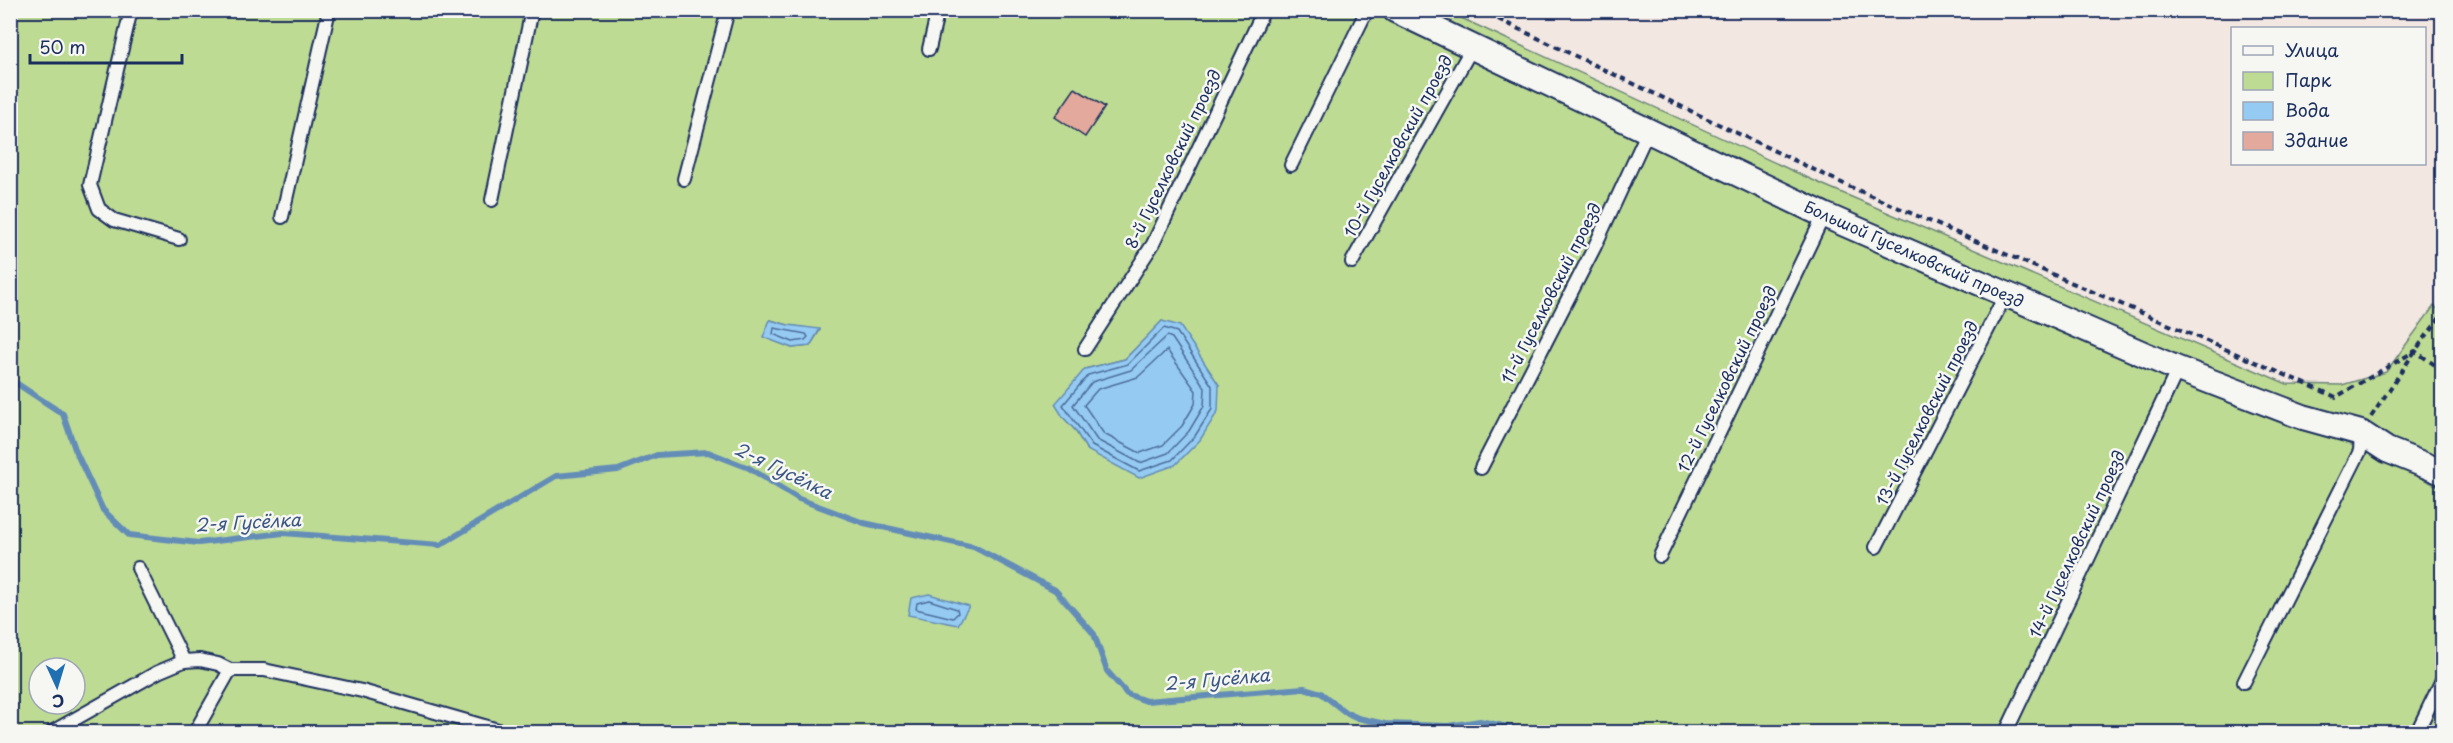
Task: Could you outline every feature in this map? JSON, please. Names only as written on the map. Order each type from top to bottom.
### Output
[{"type":"street","name":"Большой Гуселковский проезд","points":[[1395,10],[1824,215],[2178,369],[2303,417],[2361,433],[2387,450],[2442,472]]},
{"type":"lane","points":[[131,10],[90,185],[99,209],[114,220],[178,239]]},
{"type":"lane","points":[[282,217],[329,10]]},
{"type":"lane","points":[[492,200],[532,10]]},
{"type":"lane","points":[[684,179],[728,10]]},
{"type":"lane","points":[[928,49],[938,10]]},
{"type":"lane","name":"8-й Гуселковский проезд","points":[[1085,349],[1153,244],[1264,10]]},
{"type":"lane","points":[[1291,165],[1367,10]]},
{"type":"lane","name":"10-й Гуселковский проезд","points":[[1352,262],[1473,46]]},
{"type":"lane","name":"11-й Гуселковский проезд","points":[[1481,468],[1595,246],[1648,131]]},
{"type":"lane","name":"12-й Гуселковский проезд","points":[[1660,556],[1824,215]]},
{"type":"lane","name":"13-й Гуселковский проезд","points":[[1876,547],[2006,294]]},
{"type":"lane","name":"14-й Гуселковский проезд","points":[[2006,732],[2178,369]]},
{"type":"lane","points":[[2244,682],[2360,451],[2361,433]]},
{"type":"lane","points":[[138,568],[184,661]]},
{"type":"lane","points":[[52,732],[158,672],[184,661],[209,662],[230,670],[264,670],[362,691],[505,732]]},
{"type":"lane","points":[[195,732],[230,670]]},
{"type":"lane","points":[[2417,732],[2442,680]]},
{"type":"path","points":[[1479,10],[1846,185],[2336,397],[2415,351]]},
{"type":"path","points":[[2361,433],[2415,351],[2442,315]]},
{"type":"path","points":[[2415,351],[2442,370]]},
{"type":"green space","points":[[10,11],[1375,11],[1398,19],[2228,399],[2357,447],[2442,488],[2442,732],[11,732]],"holes":[[[771,320],[820,330],[810,346],[792,348],[764,337]],[[1162,321],[1202,360],[1219,385],[1087,450],[1075,430],[1063,417],[1085,369],[1125,359]]]},
{"type":"green space","points":[[1413,11],[1446,11],[1819,183],[2287,384],[2342,385],[2386,372],[2434,306],[2442,312],[2442,462],[2177,359],[1738,167]]},
{"type":"water","points":[[770,320],[820,329],[810,346],[792,348],[763,337]]},
{"type":"water","points":[[1162,321],[1180,326],[1219,385],[1218,411],[1200,440],[1175,465],[1139,478],[1087,450],[1055,404],[1085,369],[1125,359]]},
{"type":"water","points":[[929,594],[969,606],[958,625],[908,615],[911,598]]},
{"type":"building","points":[[1075,88],[1105,107],[1085,137],[1055,117]]},
{"type":"waterway","name":"2-я Гусёлка","points":[[10,379],[63,414],[76,452],[103,510],[129,535],[199,543],[283,533],[440,545],[556,476],[618,470],[657,455],[708,452],[749,468],[799,499],[864,523],[974,547],[1055,590],[1094,634],[1107,671],[1127,694],[1146,701],[1304,688],[1321,693],[1345,712],[1358,718],[1385,724],[1448,726],[1480,721],[1531,732]]}]
